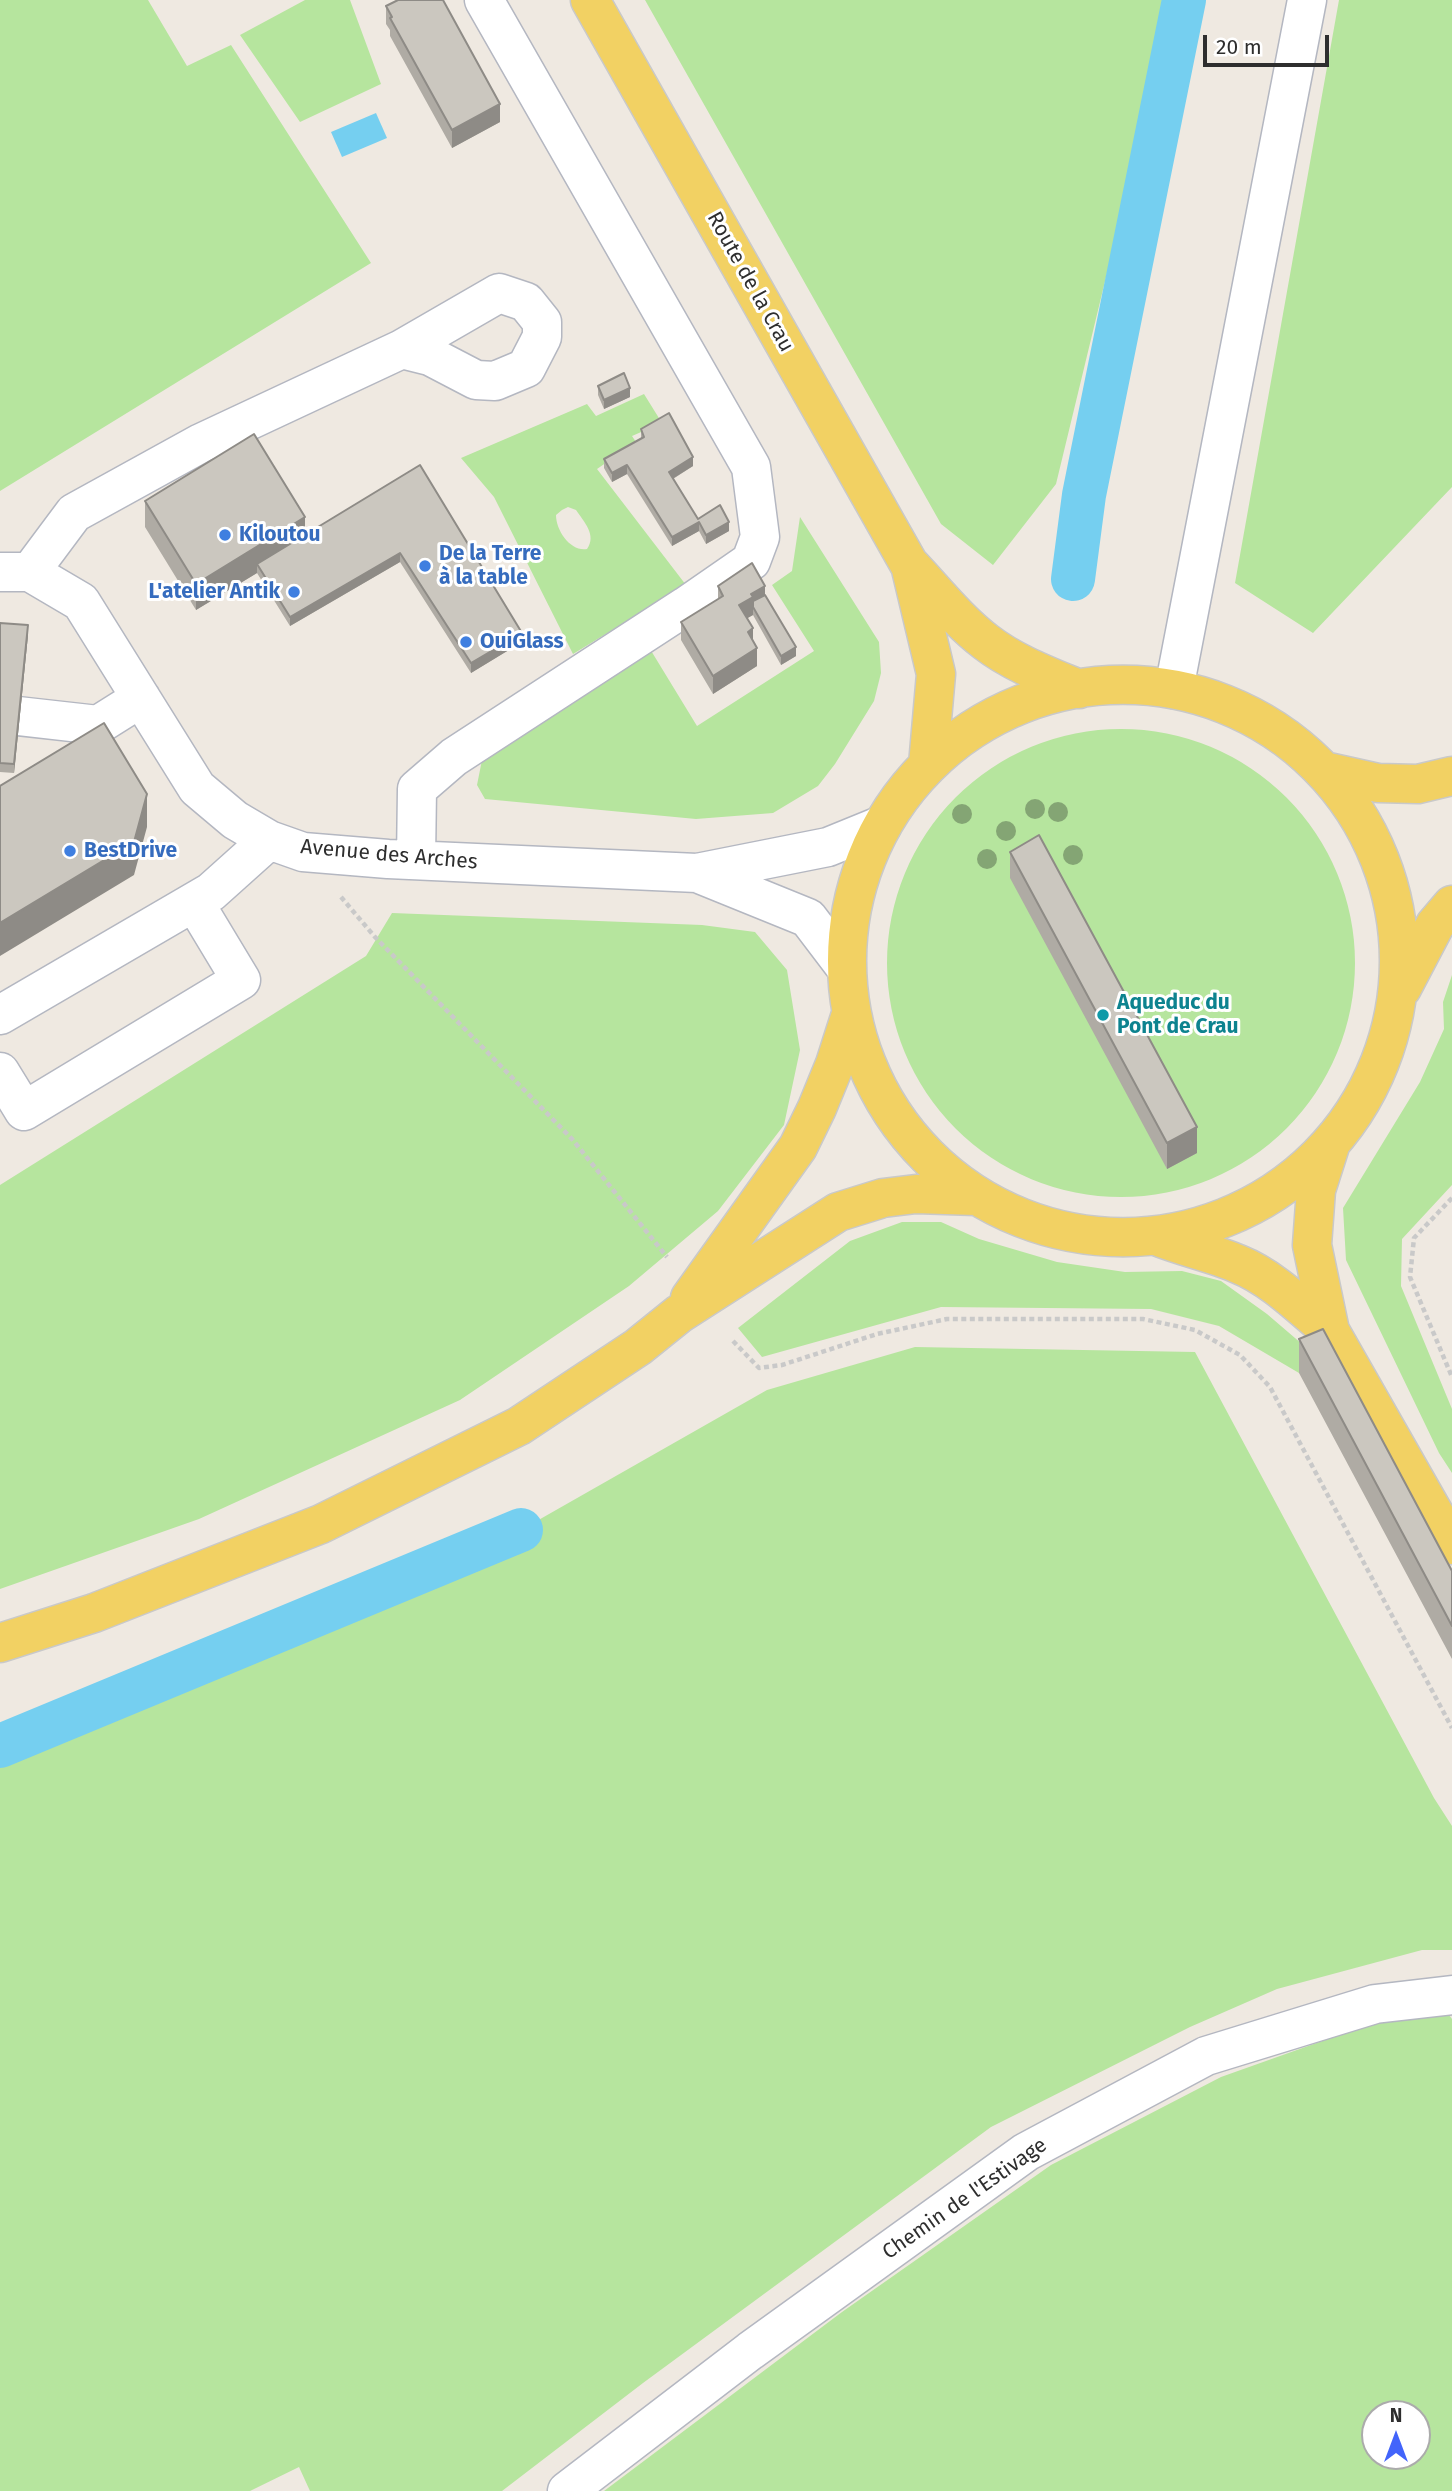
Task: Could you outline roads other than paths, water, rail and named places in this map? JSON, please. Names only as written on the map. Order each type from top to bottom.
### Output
[{"type":"main road","name":"Route de la Crau","points":[[590,0],[909,564]]},
{"type":"main road","points":[[909,564],[950,609],[987,643],[1029,668],[1079,689]]},
{"type":"main road","points":[[909,564],[936,674],[928,765]]},
{"type":"main road","points":[[1126,685],[1174,689],[1216,701],[1255,718],[1292,742],[1324,771],[1362,820],[1387,876],[1399,935],[1398,996],[1386,1050],[1363,1101],[1330,1146],[1294,1180],[1251,1207],[1205,1226],[1156,1236],[1118,1238],[1081,1235],[1044,1227],[976,1196],[939,1168],[915,1144],[882,1098],[863,1057],[851,1014],[846,968],[849,918],[861,871],[882,825],[903,793],[928,765],[961,737],[998,715],[1037,698],[1079,689],[1126,685]]},
{"type":"main road","points":[[1324,771],[1378,783],[1418,784],[1452,776]]},
{"type":"main road","points":[[1398,996],[1435,925],[1452,905]]},
{"type":"main road","points":[[679,1314],[798,1147],[835,1064],[851,1014]]},
{"type":"main road","points":[[1330,1146],[1316,1190],[1312,1245],[1330,1331],[1452,1545]]},
{"type":"main road","points":[[0,1643],[93,1613],[321,1524],[519,1426],[638,1347],[679,1314],[838,1212],[883,1198],[916,1194],[976,1196]]},
{"type":"main road","points":[[1156,1236],[1240,1265],[1277,1287],[1330,1331]]},
{"type":"street","points":[[416,860],[417,789],[454,758],[687,607],[751,561],[760,537],[751,467],[484,0]]},
{"type":"street","points":[[1174,689],[1307,0]]},
{"type":"street","points":[[15,572],[74,513],[201,443],[402,349]]},
{"type":"street","name":"Avenue des Arches","points":[[15,572],[81,602],[197,788],[229,816],[286,846],[416,860],[697,873],[828,847],[882,825]]},
{"type":"street","points":[[0,714],[98,725],[141,698]]},
{"type":"street","points":[[0,1015],[286,846]]},
{"type":"street","name":"Avenue des Arches","points":[[697,873],[808,918],[846,968]]},
{"type":"street","points":[[0,1072],[24,1111],[241,980],[194,902]]},
{"type":"street","name":"Chemin de l'Estivage","points":[[567,2491],[750,2351],[1026,2152],[1206,2056],[1375,2004],[1452,1994]]},
{"type":"water","points":[[376,113],[387,138],[342,157],[331,132]]},
{"type":"waterway","points":[[1073,579],[1084,495],[1184,0]]},
{"type":"waterway","points":[[0,1746],[521,1530]]},
{"type":"place","name":"Kiloutou","points":[[225,535]]},
{"type":"place","name":"De la Terre à la table","points":[[425,566]]},
{"type":"place","name":"L'atelier Antik","points":[[294,592]]},
{"type":"place","name":"OuiGlass","points":[[466,642]]},
{"type":"place","name":"BestDrive","points":[[70,851]]},
{"type":"place","name":"Aqueduc du Pont de Crau","points":[[1103,1015]]}]
